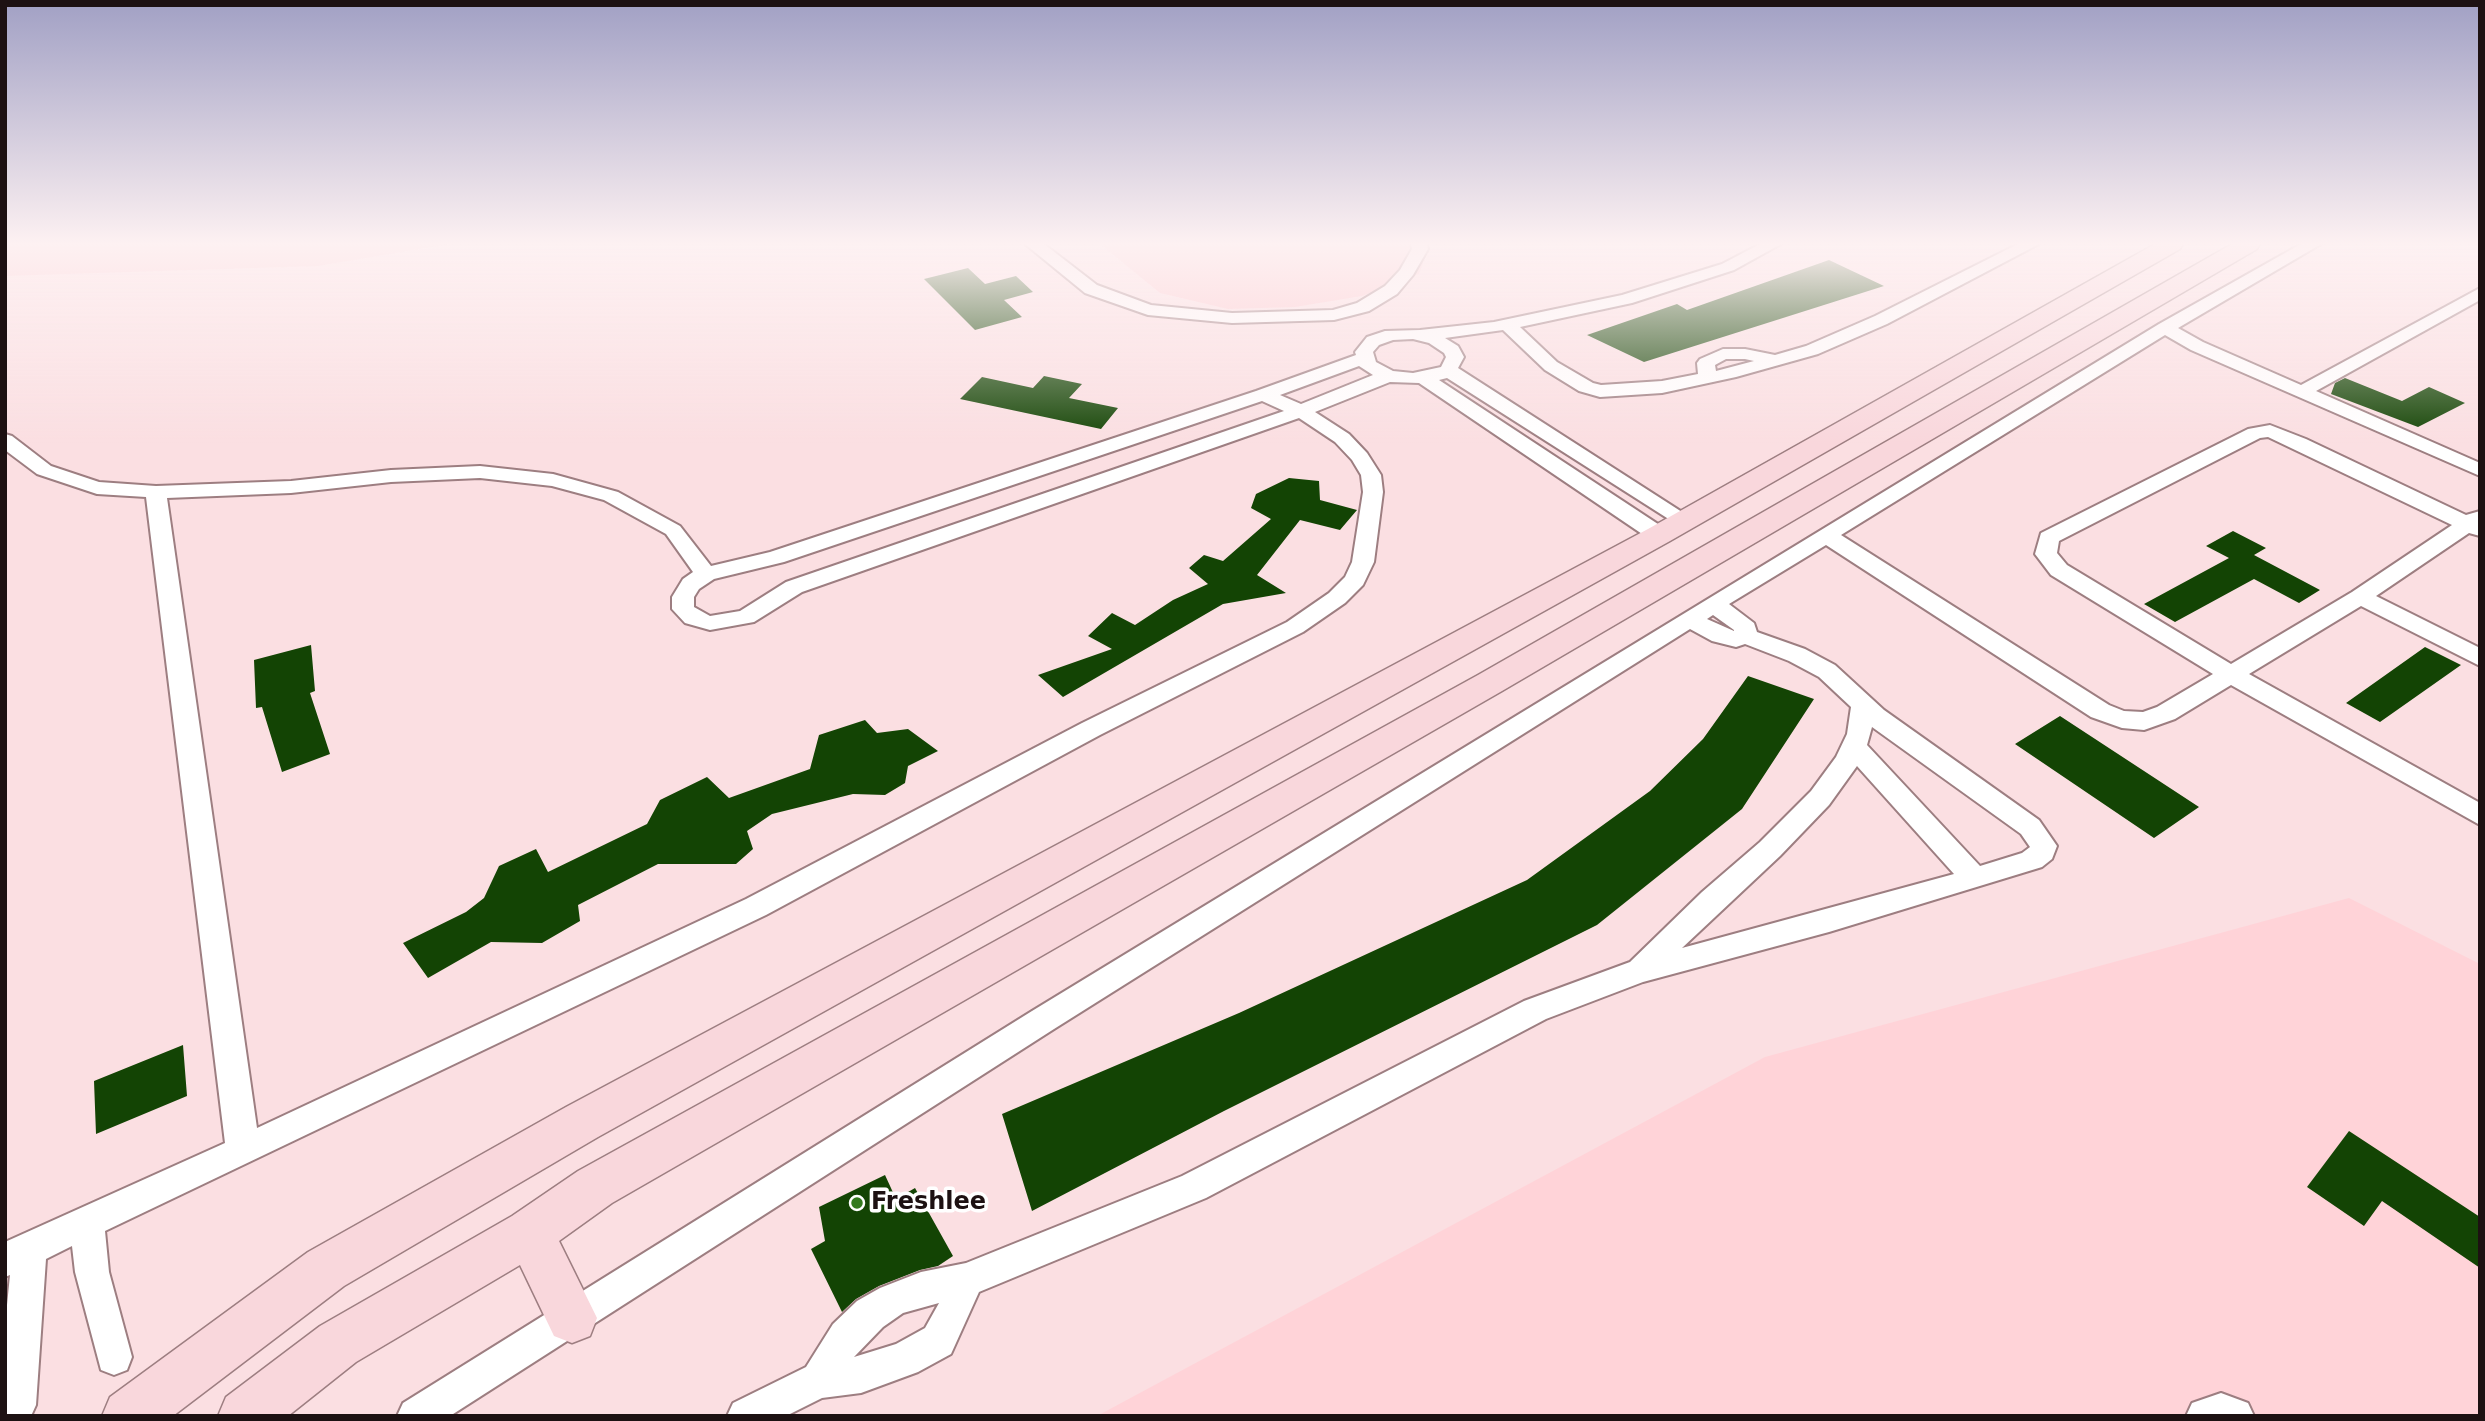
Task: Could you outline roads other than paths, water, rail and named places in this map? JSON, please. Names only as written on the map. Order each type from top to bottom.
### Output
[{"type":"street","points":[[1151,310],[1232,318],[1334,315],[1351,310]]},
{"type":"street","points":[[1368,310],[1402,333],[1423,335],[1501,325],[1572,310]]},
{"type":"street","points":[[1501,325],[1551,366],[1586,387],[1600,391],[1662,387],[1707,379],[1706,363],[1723,354],[1745,354],[1779,362],[1900,310]]},
{"type":"street","points":[[129,1416],[338,1262],[582,1122],[1672,528],[2055,310]]},
{"type":"street","points":[[245,1416],[338,1344],[529,1233],[595,1187],[1503,676],[2134,310]]},
{"type":"street","points":[[416,1416],[1044,1020],[1714,604],[2196,310]]},
{"type":"street","points":[[2301,392],[2449,310]]},
{"type":"street","points":[[1334,315],[1368,350],[1368,365],[1388,376],[1425,379],[1543,457],[1672,528]]},
{"type":"street","points":[[1425,379],[1451,364],[1501,325]]},
{"type":"street","points":[[2160,331],[2480,470]]},
{"type":"street","points":[[1388,376],[1301,411],[805,583],[772,599],[746,617],[710,623],[693,618],[684,609],[683,597],[691,584],[706,574],[776,556],[1263,395],[1402,333]]},
{"type":"street","points":[[1423,335],[1445,344],[1451,364],[1569,447],[1672,528]]},
{"type":"street","points":[[18,1405],[17,1254],[242,1151],[756,907],[1091,729],[1295,627],[1337,598],[1355,580],[1363,562],[1373,492],[1371,475],[1360,457],[1342,438],[1301,411],[1263,395]]},
{"type":"street","points":[[2476,523],[2299,443],[2270,432],[2255,433],[2049,538],[2046,554],[2059,570],[2231,674],[2480,815]]},
{"type":"street","points":[[5,440],[44,470],[97,488],[156,492],[291,487],[391,476],[480,471],[553,480],[611,496],[673,530],[706,574]]},
{"type":"street","points":[[1543,457],[1569,447]]},
{"type":"street","points":[[156,492],[239,1107],[242,1151]]},
{"type":"street","points":[[1826,536],[2089,704],[2111,715],[2144,721],[2166,713],[2360,597],[2476,523]]},
{"type":"street","points":[[2360,597],[2480,658]]},
{"type":"street","points":[[1714,604],[1746,628],[1745,636]]},
{"type":"street","points":[[819,1380],[846,1337],[870,1314],[892,1300],[921,1289],[966,1280],[1194,1187],[1535,1010],[1639,971],[1829,922],[1975,879],[2032,860],[2042,852],[2044,846],[2030,827],[1863,706],[1826,671],[1797,655],[1745,636],[1736,639],[1720,636],[1690,619]]},
{"type":"street","points":[[1639,971],[1712,900],[1770,849],[1820,798],[1854,747],[1863,706]]},
{"type":"street","points":[[1854,747],[1975,879]]},
{"type":"street","points":[[87,1222],[92,1272],[114,1357]]},
{"type":"street","points":[[529,1233],[572,1318]]},
{"type":"street","points":[[746,1416],[819,1380],[860,1375],[905,1359],[937,1341],[947,1326],[966,1280]]},
{"type":"street","points":[[2205,1416],[2221,1412],[2235,1416]]},
{"type":"place","name":"Freshlee","points":[[857,1203]]}]
